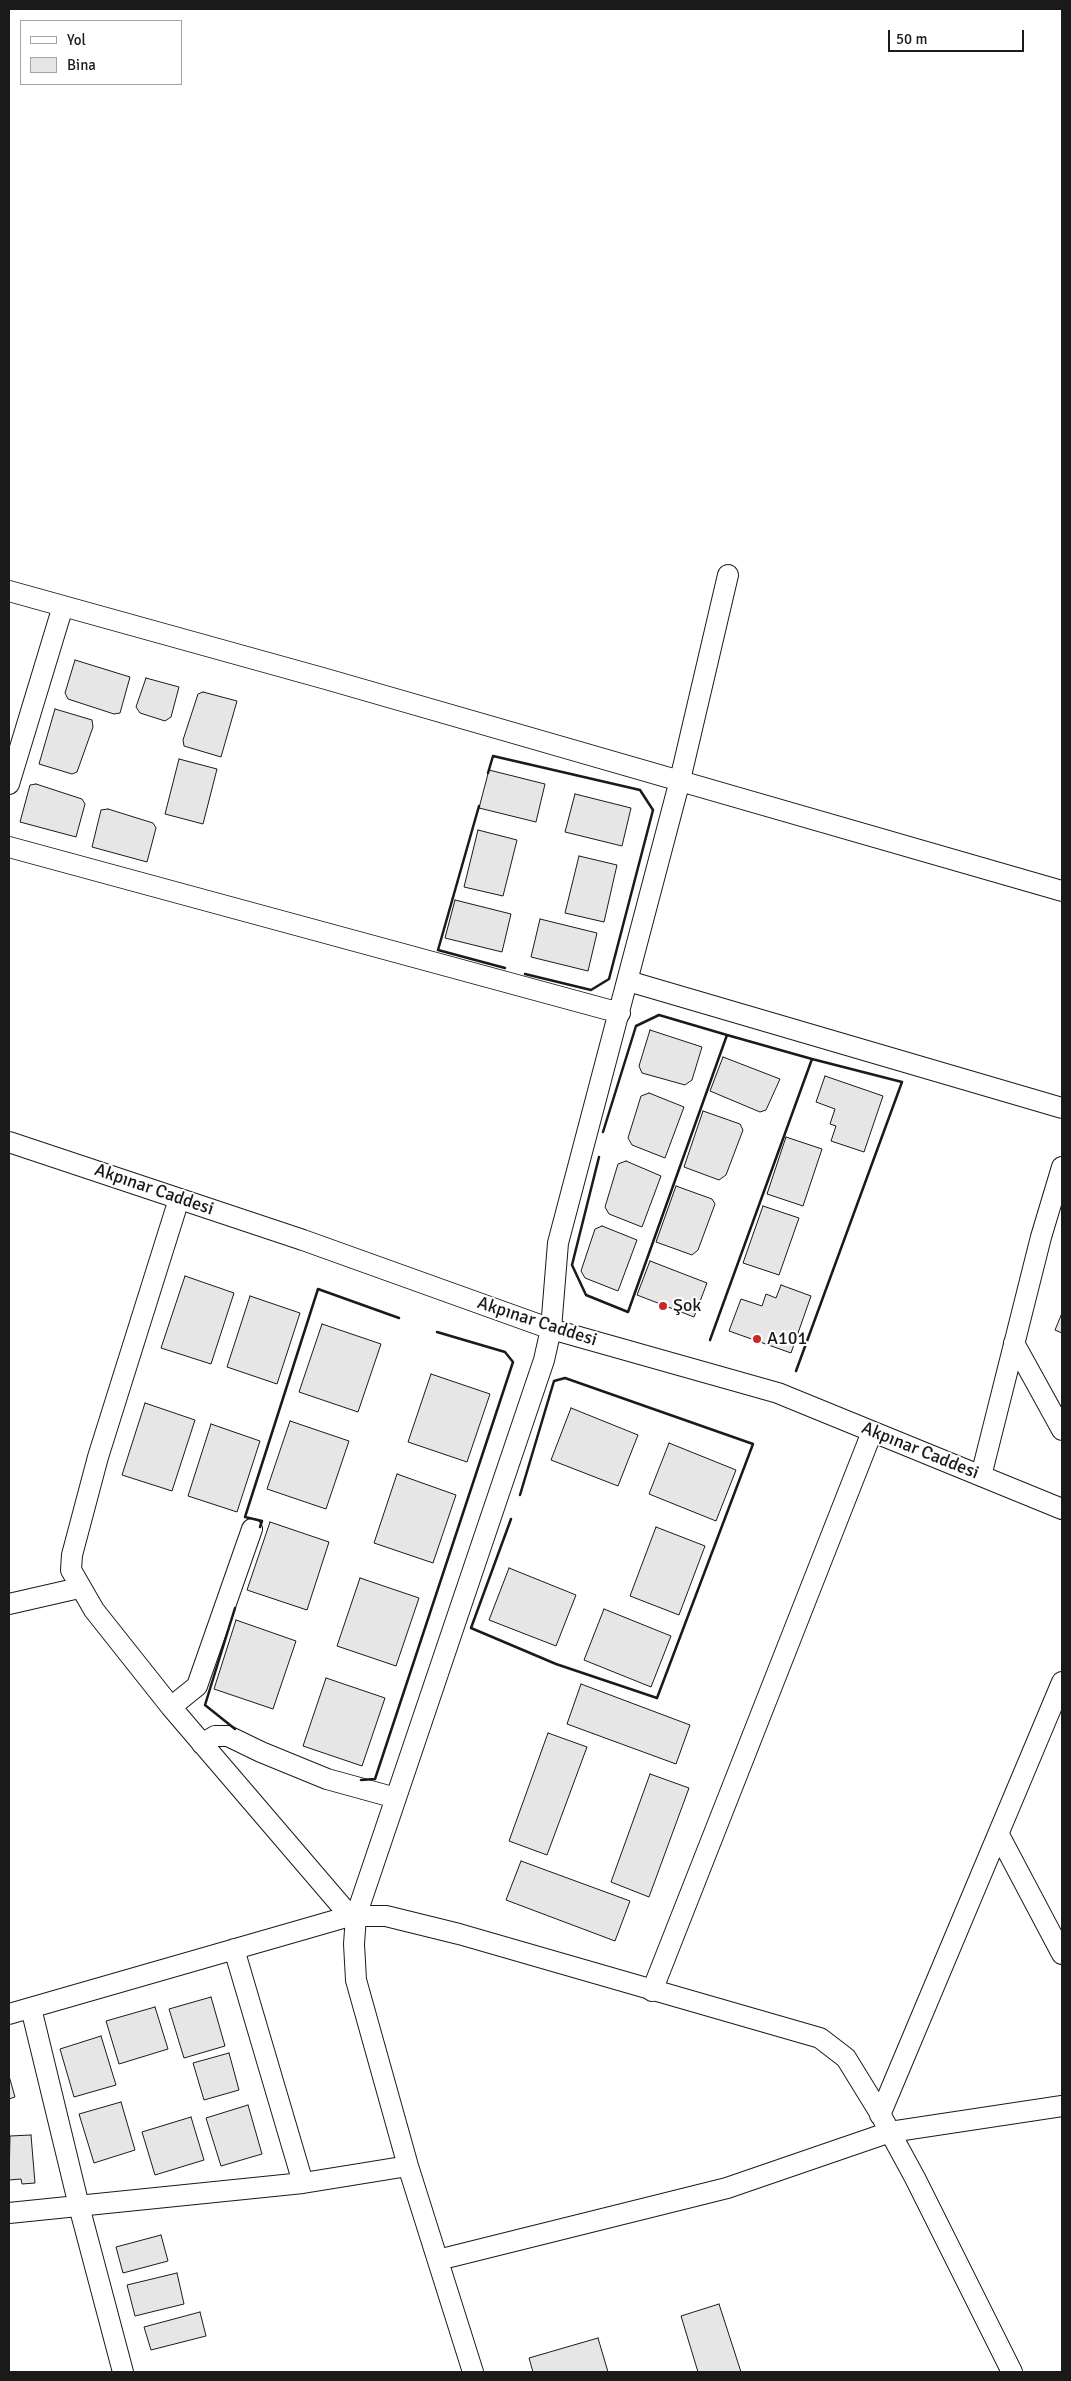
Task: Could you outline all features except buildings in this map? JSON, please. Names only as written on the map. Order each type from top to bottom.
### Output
[{"type":"street","points":[[473,2372],[408,2166],[356,1980],[353,1916],[396,1798],[544,1360],[551,1329],[558,1243],[620,1014],[680,780],[728,575]]},
{"type":"street","points":[[9,591],[1062,890]]},
{"type":"street","points":[[9,784],[63,606]]},
{"type":"street","points":[[9,847],[620,1014]]},
{"type":"street","points":[[628,981],[1062,1108]]},
{"type":"street","name":"Akpınar Caddesi","points":[[9,1142],[303,1240],[551,1329],[778,1393],[1062,1509]]},
{"type":"street","points":[[981,1476],[1041,1237],[1062,1166]]},
{"type":"street","points":[[179,1198],[98,1457],[72,1555],[71,1570],[94,1610],[171,1707],[353,1916]]},
{"type":"street","points":[[1014,1343],[1062,1430]]},
{"type":"street","points":[[652,1991],[872,1432]]},
{"type":"street","points":[[171,1707],[197,1686],[252,1529]]},
{"type":"street","points":[[9,1604],[80,1588]]},
{"type":"street","points":[[880,2115],[1062,1682]]},
{"type":"street","points":[[202,1744],[215,1736],[228,1736],[261,1752],[327,1779],[396,1798]]},
{"type":"street","points":[[998,1836],[1062,1954]]},
{"type":"street","points":[[9,2014],[353,1916],[386,1916],[459,1934],[820,2038],[846,2058],[890,2132],[1012,2372]]},
{"type":"street","points":[[234,1949],[303,2182]]},
{"type":"street","points":[[31,2008],[79,2206],[123,2372]]},
{"type":"street","points":[[438,2260],[726,2188],[890,2132],[1062,2106]]},
{"type":"street","points":[[9,2213],[303,2182],[408,2166]]},
{"type":"wall","points":[[488,773],[493,756],[640,790],[653,810],[609,979],[591,990],[525,974]]},
{"type":"wall","points":[[479,806],[438,950],[505,968]]},
{"type":"wall","points":[[603,1132],[636,1026],[659,1015],[727,1035]]},
{"type":"wall","points":[[599,1157],[572,1265],[586,1295],[628,1312],[727,1035],[812,1059],[710,1340]]},
{"type":"wall","points":[[796,1371],[902,1082],[812,1059]]},
{"type":"wall","points":[[260,1527],[262,1521],[245,1517],[318,1289],[399,1318]]},
{"type":"wall","points":[[361,1780],[375,1779],[513,1362],[505,1352],[437,1332]]},
{"type":"wall","points":[[511,1519],[471,1628],[556,1664],[657,1698],[753,1444],[565,1378],[554,1381],[520,1495]]},
{"type":"wall","points":[[235,1608],[205,1705],[235,1729]]},
{"type":"place","name":"Şok","points":[[663,1306]]},
{"type":"place","name":"A101","points":[[757,1339]]}]
